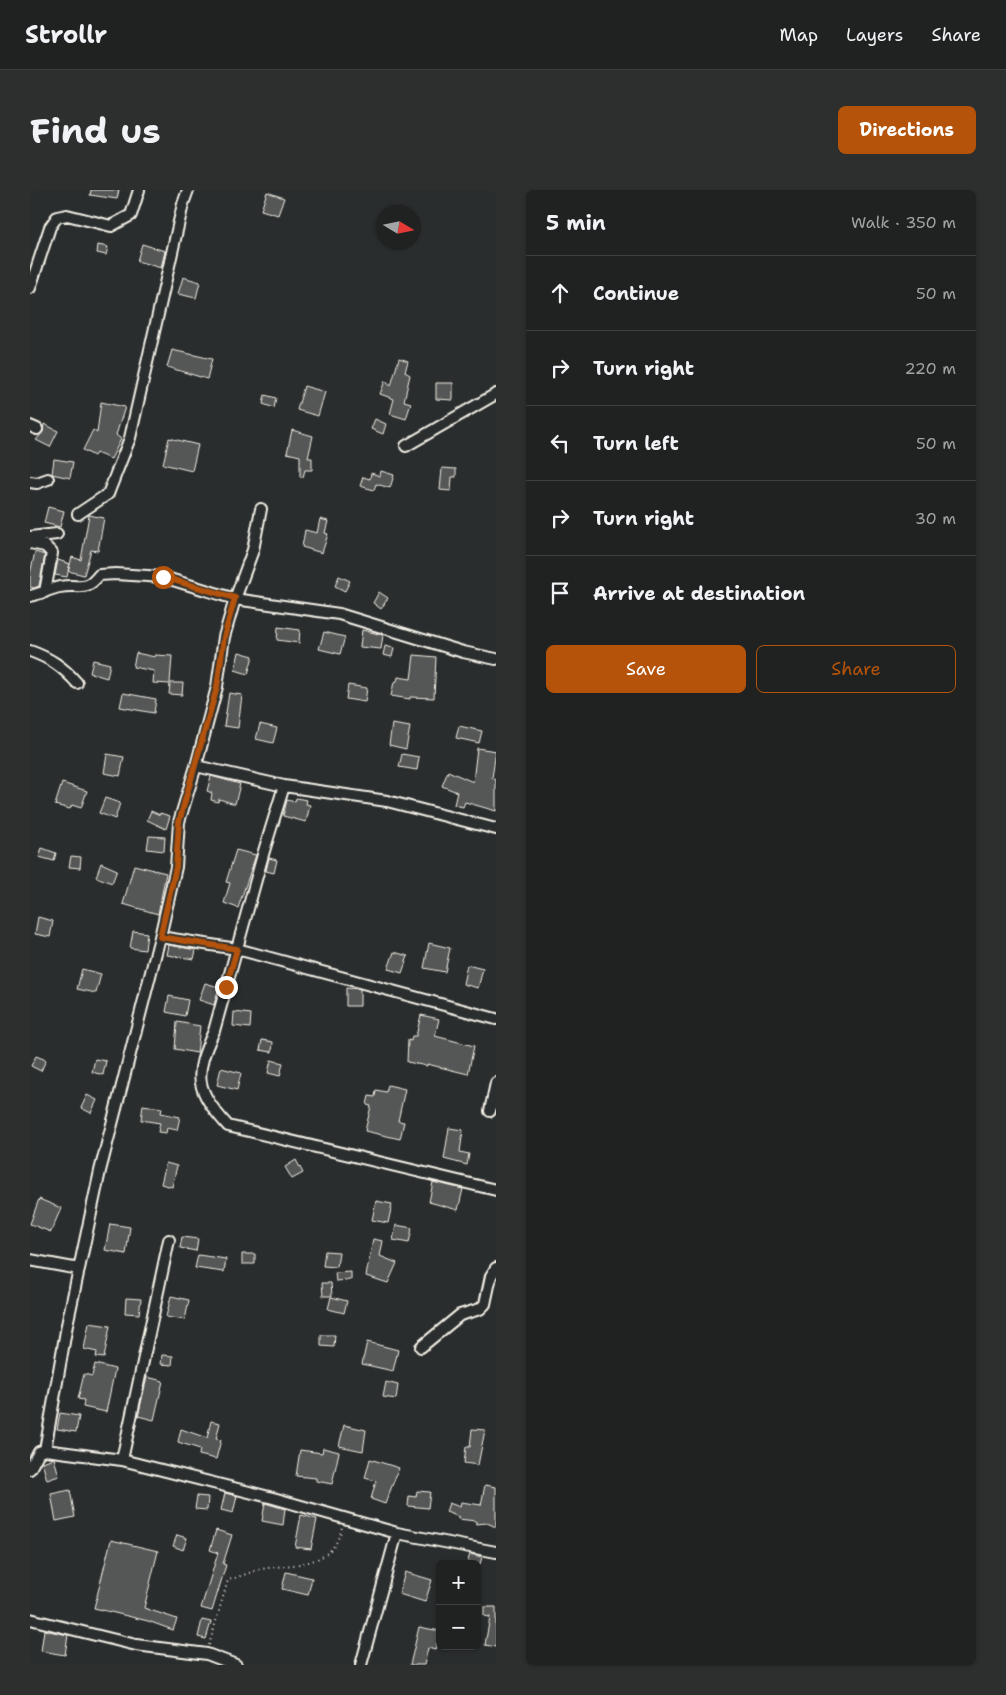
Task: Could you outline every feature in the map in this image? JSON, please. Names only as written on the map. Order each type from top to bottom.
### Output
[{"type":"street","points":[[30,288],[50,227],[57,217],[67,216],[111,226],[131,215],[140,190]]},
{"type":"street","points":[[78,514],[108,494],[130,438],[183,204],[188,190]]},
{"type":"street","points":[[406,446],[496,394]]},
{"type":"street","points":[[30,482],[38,483],[48,479]]},
{"type":"street","points":[[30,1469],[38,1450],[56,1380],[100,1171],[160,937],[176,867],[179,822],[217,687],[224,637],[235,598],[253,550],[261,509]]},
{"type":"street","points":[[30,538],[57,534]]},
{"type":"street","points":[[30,543],[45,546],[52,553],[45,592]]},
{"type":"street","points":[[30,596],[62,587],[82,587],[91,584],[99,575],[116,574],[163,577],[235,598],[340,614],[463,652],[496,659]]},
{"type":"street","points":[[30,651],[47,657],[63,667],[77,683]]},
{"type":"street","points":[[196,766],[284,786],[387,801],[496,829]]},
{"type":"street","points":[[284,786],[214,1031],[201,1059],[201,1087],[210,1106],[228,1126],[496,1190]]},
{"type":"street","points":[[160,937],[237,949],[496,1019]]},
{"type":"street","points":[[490,1111],[496,1083]]},
{"type":"street","points":[[122,1460],[170,1240]]},
{"type":"street","points":[[30,1260],[79,1269]]},
{"type":"street","points":[[421,1347],[460,1315],[480,1309],[485,1304],[491,1276],[496,1268]]},
{"type":"street","points":[[38,1450],[122,1460],[344,1517],[397,1533],[496,1552]]},
{"type":"street","points":[[361,1665],[397,1533]]},
{"type":"street","points":[[30,1619],[136,1645],[207,1654],[236,1665]]},
{"type":"path","points":[[207,1654],[210,1636],[228,1580],[262,1569],[302,1565],[322,1556],[339,1540],[344,1517]]},
{"type":"building","points":[[91,190],[119,190],[117,199],[90,195]]},
{"type":"building","points":[[267,192],[284,198],[278,215],[261,210]]},
{"type":"building","points":[[142,244],[165,251],[161,268],[137,261]]},
{"type":"building","points":[[98,245],[108,247],[106,255],[97,253]]},
{"type":"building","points":[[183,277],[200,282],[196,298],[178,294]]},
{"type":"building","points":[[172,350],[212,359],[207,379],[167,367]]},
{"type":"building","points":[[399,358],[408,361],[405,372],[410,375],[404,401],[411,403],[406,419],[390,414],[394,399],[380,394],[385,381],[391,386]]},
{"type":"building","points":[[436,383],[453,383],[453,400],[436,399]]},
{"type":"building","points":[[304,386],[325,392],[318,416],[297,410]]},
{"type":"building","points":[[265,395],[276,398],[274,408],[263,404]]},
{"type":"building","points":[[101,402],[125,407],[116,435],[121,439],[111,459],[96,453],[94,456],[83,450],[93,430],[97,433]]},
{"type":"building","points":[[375,419],[386,424],[383,434],[371,429]]},
{"type":"building","points":[[44,424],[58,431],[50,447],[36,440],[43,432]]},
{"type":"building","points":[[292,430],[313,436],[308,458],[312,458],[312,470],[305,470],[303,477],[300,477],[300,456],[287,453]]},
{"type":"building","points":[[169,438],[198,445],[192,471],[163,464]]},
{"type":"building","points":[[54,459],[73,462],[70,478],[52,474]]},
{"type":"building","points":[[442,468],[456,469],[456,477],[452,477],[451,491],[440,490]]},
{"type":"building","points":[[381,471],[394,475],[390,488],[376,484],[374,490],[360,486],[363,477],[370,479],[371,473],[380,476]]},
{"type":"building","points":[[48,507],[64,511],[60,527],[44,523]]},
{"type":"building","points":[[89,515],[104,518],[98,551],[91,550],[84,575],[68,571],[72,557],[81,560]]},
{"type":"building","points":[[320,519],[328,521],[325,533],[328,534],[322,553],[302,547],[305,530],[317,533]]},
{"type":"building","points":[[35,552],[45,555],[39,586],[34,588],[30,587],[30,574]]},
{"type":"building","points":[[58,560],[70,564],[67,577],[55,575]]},
{"type":"building","points":[[339,576],[350,581],[345,591],[335,586]]},
{"type":"building","points":[[379,592],[388,598],[381,609],[373,603]]},
{"type":"building","points":[[278,627],[300,630],[299,643],[277,640]]},
{"type":"building","points":[[362,630],[383,635],[381,649],[360,647]]},
{"type":"building","points":[[324,632],[345,637],[340,654],[319,649]]},
{"type":"building","points":[[385,646],[394,648],[392,657],[383,655]]},
{"type":"building","points":[[239,652],[253,656],[248,674],[235,670]]},
{"type":"building","points":[[136,653],[155,657],[155,655],[172,656],[170,683],[183,683],[182,695],[169,694],[170,684],[153,683],[154,671],[133,667]]},
{"type":"building","points":[[414,655],[436,657],[434,698],[410,697],[410,699],[391,696],[394,682],[397,681],[398,677],[411,679]]},
{"type":"building","points":[[93,660],[110,664],[107,678],[90,673]]},
{"type":"building","points":[[348,685],[367,688],[365,702],[346,699]]},
{"type":"building","points":[[123,693],[156,699],[154,713],[120,707]]},
{"type":"building","points":[[229,693],[242,695],[238,728],[224,726]]},
{"type":"building","points":[[260,724],[277,728],[273,743],[256,739]]},
{"type":"building","points":[[392,724],[410,727],[406,749],[389,745]]},
{"type":"building","points":[[459,726],[482,731],[479,743],[456,738]]},
{"type":"building","points":[[477,748],[496,751],[492,778],[496,780],[496,811],[465,802],[463,807],[454,805],[457,792],[442,786],[448,771],[473,782]]},
{"type":"building","points":[[107,754],[124,757],[120,776],[104,773]]},
{"type":"building","points":[[402,754],[419,757],[417,770],[399,767]]},
{"type":"building","points":[[211,776],[240,784],[235,804],[219,799],[218,802],[211,800],[212,793],[207,791]]},
{"type":"building","points":[[62,783],[87,791],[81,808],[72,805],[70,809],[55,805]]},
{"type":"building","points":[[105,798],[120,803],[115,819],[99,813]]},
{"type":"building","points":[[296,798],[307,800],[306,804],[310,805],[306,822],[283,816],[287,800],[295,802]]},
{"type":"building","points":[[151,811],[160,815],[160,813],[170,816],[166,829],[147,820]]},
{"type":"building","points":[[149,836],[165,837],[164,851],[147,849]]},
{"type":"building","points":[[42,848],[56,853],[54,861],[39,857]]},
{"type":"building","points":[[236,850],[256,855],[238,908],[224,903],[230,883],[226,882]]},
{"type":"building","points":[[71,856],[81,857],[80,868],[69,867]]},
{"type":"building","points":[[269,858],[277,860],[274,873],[266,871]]},
{"type":"building","points":[[101,863],[117,870],[112,883],[96,877]]},
{"type":"building","points":[[134,865],[166,873],[158,914],[123,904]]},
{"type":"building","points":[[38,917],[53,921],[50,937],[35,934]]},
{"type":"building","points":[[133,931],[147,933],[145,950],[130,948]]},
{"type":"building","points":[[429,943],[450,948],[445,972],[424,968]]},
{"type":"building","points":[[169,945],[196,950],[194,959],[167,955]]},
{"type":"building","points":[[394,952],[408,956],[402,973],[388,969]]},
{"type":"building","points":[[467,965],[483,969],[478,988],[463,984]]},
{"type":"building","points":[[82,969],[101,974],[96,993],[77,989]]},
{"type":"building","points":[[205,983],[219,987],[214,1005],[199,1000]]},
{"type":"building","points":[[346,988],[360,989],[360,1006],[346,1006]]},
{"type":"building","points":[[169,996],[188,1000],[185,1016],[166,1012]]},
{"type":"building","points":[[234,1012],[251,1014],[250,1028],[233,1026]]},
{"type":"building","points":[[421,1015],[439,1019],[435,1036],[474,1046],[468,1074],[427,1064],[427,1066],[407,1062],[408,1040],[411,1041],[412,1036],[416,1036]]},
{"type":"building","points":[[177,1022],[200,1026],[197,1053],[175,1049]]},
{"type":"building","points":[[262,1040],[273,1042],[272,1052],[260,1050]]},
{"type":"building","points":[[36,1056],[46,1060],[41,1071],[31,1066]]},
{"type":"building","points":[[95,1059],[106,1061],[103,1075],[92,1072]]},
{"type":"building","points":[[271,1060],[283,1063],[280,1076],[268,1073]]},
{"type":"building","points":[[221,1068],[241,1073],[237,1090],[217,1085]]},
{"type":"building","points":[[388,1085],[405,1089],[398,1121],[404,1122],[400,1139],[365,1131],[371,1106],[367,1105],[369,1096],[375,1097],[376,1090],[386,1092]]},
{"type":"building","points":[[87,1095],[97,1100],[91,1113],[81,1108]]},
{"type":"building","points":[[143,1105],[162,1108],[161,1113],[180,1117],[177,1130],[167,1128],[166,1133],[158,1132],[160,1123],[141,1120]]},
{"type":"building","points":[[449,1128],[463,1130],[460,1152],[469,1154],[467,1165],[444,1159]]},
{"type":"building","points":[[296,1160],[303,1173],[292,1179],[285,1167]]},
{"type":"building","points":[[166,1163],[177,1166],[172,1187],[161,1184]]},
{"type":"building","points":[[433,1182],[463,1189],[458,1210],[429,1202]]},
{"type":"building","points":[[39,1199],[61,1208],[51,1232],[30,1224]]},
{"type":"building","points":[[376,1201],[392,1204],[388,1223],[372,1220]]},
{"type":"building","points":[[110,1224],[130,1227],[126,1254],[105,1250]]},
{"type":"building","points":[[396,1225],[412,1228],[409,1243],[393,1240]]},
{"type":"building","points":[[182,1237],[198,1239],[196,1251],[180,1248]]},
{"type":"building","points":[[373,1239],[383,1241],[380,1256],[397,1263],[388,1283],[366,1276]]},
{"type":"building","points":[[325,1251],[339,1252],[337,1267],[323,1266]]},
{"type":"building","points":[[242,1254],[255,1254],[255,1264],[242,1264]]},
{"type":"building","points":[[198,1255],[226,1259],[224,1272],[195,1268]]},
{"type":"building","points":[[351,1272],[351,1280],[336,1281],[335,1273]]},
{"type":"building","points":[[322,1283],[331,1283],[332,1296],[323,1296]]},
{"type":"building","points":[[171,1296],[189,1300],[185,1320],[166,1317]]},
{"type":"building","points":[[331,1297],[347,1301],[344,1313],[328,1309]]},
{"type":"building","points":[[126,1298],[141,1299],[139,1314],[125,1313]]},
{"type":"building","points":[[89,1323],[110,1326],[104,1358],[96,1357],[97,1352],[84,1349]]},
{"type":"building","points":[[321,1335],[335,1335],[334,1347],[321,1346]]},
{"type":"building","points":[[367,1342],[398,1350],[393,1371],[362,1364]]},
{"type":"building","points":[[162,1355],[173,1356],[172,1365],[161,1364]]},
{"type":"building","points":[[95,1364],[115,1369],[106,1412],[83,1407],[84,1400],[78,1399],[84,1374],[92,1376]]},
{"type":"building","points":[[147,1377],[163,1381],[154,1420],[138,1416]]},
{"type":"building","points":[[386,1382],[398,1385],[396,1399],[383,1397]]},
{"type":"building","points":[[60,1413],[79,1416],[76,1432],[57,1429]]},
{"type":"building","points":[[211,1421],[220,1423],[216,1439],[221,1440],[216,1459],[199,1455],[200,1449],[178,1442],[181,1429],[207,1438]]},
{"type":"building","points":[[344,1425],[366,1430],[363,1451],[339,1446]]},
{"type":"building","points":[[472,1429],[485,1430],[478,1465],[464,1463],[466,1447],[470,1447]]},
{"type":"building","points":[[323,1448],[339,1452],[332,1484],[316,1481],[316,1478],[296,1476],[300,1450],[322,1453]]},
{"type":"building","points":[[54,1458],[59,1476],[47,1480],[42,1462]]},
{"type":"building","points":[[370,1459],[399,1468],[385,1504],[371,1499],[376,1481],[365,1478]]},
{"type":"building","points":[[485,1485],[496,1487],[496,1527],[487,1523],[476,1524],[476,1521],[458,1519],[459,1517],[446,1512],[449,1503],[460,1507],[461,1502],[481,1505]]},
{"type":"building","points":[[70,1490],[75,1517],[56,1521],[51,1494]]},
{"type":"building","points":[[417,1491],[430,1492],[428,1508],[408,1506],[409,1496],[416,1497]]},
{"type":"building","points":[[225,1493],[237,1496],[233,1513],[221,1510]]},
{"type":"building","points":[[197,1496],[208,1497],[207,1510],[195,1509]]},
{"type":"building","points":[[265,1503],[285,1509],[283,1525],[262,1521]]},
{"type":"building","points":[[301,1515],[317,1519],[311,1549],[295,1547]]},
{"type":"building","points":[[216,1530],[232,1535],[223,1564],[226,1565],[212,1611],[201,1608],[218,1553],[210,1550]]},
{"type":"building","points":[[177,1535],[187,1538],[183,1550],[173,1546]]},
{"type":"building","points":[[111,1540],[158,1551],[144,1608],[177,1619],[173,1630],[148,1621],[94,1608]]},
{"type":"building","points":[[470,1554],[482,1557],[481,1560],[468,1560]]},
{"type":"building","points":[[286,1572],[312,1578],[308,1595],[282,1589]]},
{"type":"building","points":[[405,1572],[432,1580],[425,1602],[399,1594]]},
{"type":"building","points":[[484,1607],[496,1607],[496,1647],[485,1645],[490,1617],[484,1616]]},
{"type":"building","points":[[202,1620],[211,1622],[206,1639],[198,1637]]},
{"type":"building","points":[[419,1627],[436,1630],[435,1650],[428,1648],[424,1665],[410,1665]]},
{"type":"building","points":[[44,1630],[68,1635],[65,1655],[41,1651]]},
{"type":"route","points":[[163,577],[235,598],[224,637],[217,687],[179,822],[176,867],[160,937],[237,949],[226,987]]}]
